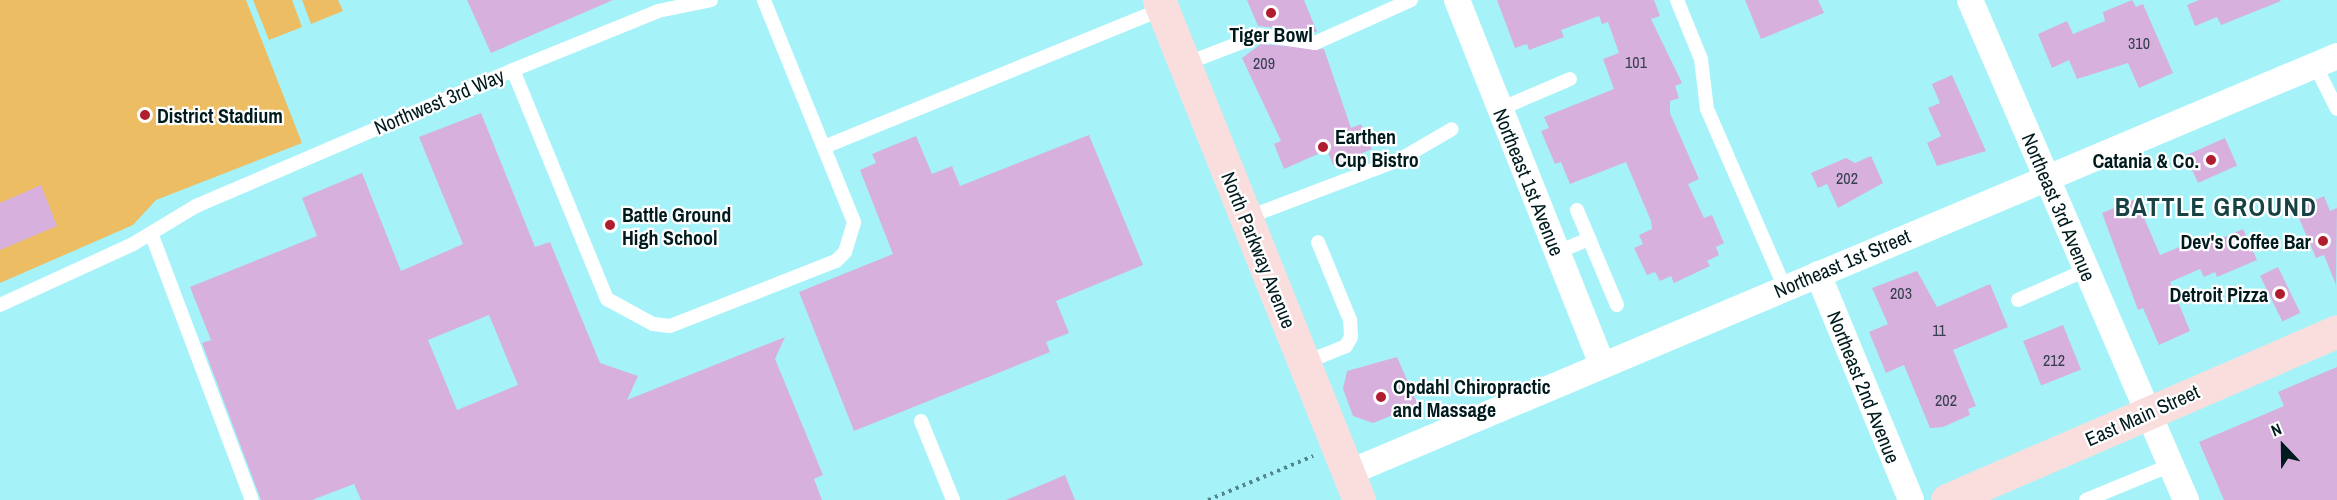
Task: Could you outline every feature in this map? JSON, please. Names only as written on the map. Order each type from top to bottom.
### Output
[{"type":"street","name":"Northeast 1st Avenue","points":[[1457,0],[1602,364]]},
{"type":"street","name":"Northeast 3rd Avenue","points":[[1971,0],[2186,500]]},
{"type":"street","name":"North Parkway Avenue","points":[[1161,4],[1348,473]]},
{"type":"street","name":"Northeast 1st Street","points":[[1348,473],[2326,60]]},
{"type":"street","name":"Northeast 2nd Avenue","points":[[1818,274],[1911,500]]},
{"type":"street","name":"East Main Street","points":[[1947,500],[2337,331]]},
{"type":"lane","name":"Northwest 3rd Way","points":[[0,305],[152,233],[172,217],[513,69],[663,5],[711,0]]},
{"type":"lane","points":[[513,69],[607,299],[653,324],[670,326],[836,261],[845,252],[854,222],[764,0]]},
{"type":"lane","points":[[1185,64],[1260,35],[1315,43],[1411,0]]},
{"type":"lane","points":[[1677,0],[1701,59],[1707,109],[1785,288]]},
{"type":"lane","points":[[824,147],[1161,4]]},
{"type":"lane","points":[[2326,60],[2337,109]]},
{"type":"lane","points":[[1500,109],[1570,79]]},
{"type":"lane","points":[[1246,218],[1399,160],[1452,129]]},
{"type":"lane","points":[[1577,210],[1617,305]]},
{"type":"lane","points":[[152,233],[252,500]]},
{"type":"lane","points":[[1558,252],[1589,239]]},
{"type":"lane","points":[[1304,363],[1346,346],[1351,337],[1350,320],[1318,242]]},
{"type":"lane","points":[[2018,300],[2086,270]]},
{"type":"lane","points":[[921,421],[953,500]]},
{"type":"lane","points":[[2086,500],[2171,465]]},
{"type":"path","points":[[1208,500],[1348,473]]},
{"type":"shaded area","name":"District Stadium","points":[[0,0],[246,0],[302,143],[156,200],[133,225],[0,283]]},
{"type":"shaded area","points":[[253,0],[292,0],[302,27],[269,40]]},
{"type":"shaded area","points":[[302,0],[338,0],[343,11],[311,24]]},
{"type":"building","points":[[467,0],[613,0],[491,53]]},
{"type":"building","points":[[1247,0],[1304,0],[1317,32],[1258,26]]},
{"type":"building","points":[[1497,0],[1654,0],[1660,16],[1651,19],[1682,83],[1675,86],[1679,98],[1670,101],[1670,113],[1699,179],[1688,184],[1704,218],[1712,215],[1724,243],[1716,247],[1719,255],[1707,261],[1710,266],[1674,283],[1671,276],[1660,281],[1655,272],[1647,275],[1634,248],[1643,244],[1639,235],[1652,229],[1651,221],[1626,162],[1570,184],[1561,162],[1555,164],[1541,131],[1549,128],[1544,117],[1614,89],[1603,59],[1619,53],[1608,22],[1602,24],[1599,16],[1561,30],[1564,37],[1529,50],[1527,44],[1515,48]]},
{"type":"building","points":[[1745,0],[1818,0],[1824,13],[1761,39]]},
{"type":"building","points":[[2132,0],[2136,7],[2143,4],[2173,73],[2139,88],[2128,63],[2077,79],[2069,60],[2052,68],[2038,34],[2067,21],[2073,34],[2105,21],[2103,12]]},
{"type":"building","points":[[2199,0],[2281,1],[2221,25],[2217,17],[2195,26],[2187,5]]},
{"type":"building","points":[[1261,44],[1324,49],[1351,128],[1361,124],[1372,149],[1333,165],[1327,150],[1284,169],[1274,144],[1281,141],[1242,58]]},
{"type":"building","points":[[1952,75],[1986,151],[1937,166],[1927,143],[1941,136],[1928,108],[1940,103],[1932,84]]},
{"type":"building","points":[[481,113],[535,247],[550,242],[600,363],[638,376],[627,400],[785,337],[775,359],[823,475],[814,479],[822,500],[361,500],[354,484],[312,500],[261,500],[202,343],[211,340],[190,287],[317,236],[302,198],[362,173],[401,271],[463,244],[419,137]],"holes":[[[489,315],[518,385],[457,410],[428,340]]]},
{"type":"building","points":[[1089,135],[1143,265],[1056,301],[1069,333],[1046,342],[1050,352],[854,431],[799,292],[893,254],[860,170],[876,163],[872,154],[916,136],[932,174],[952,166],[960,186]]},
{"type":"building","name":"Catania & Co.","points":[[2225,138],[2237,165],[2198,183],[2186,155]]},
{"type":"building","points":[[1871,156],[1883,183],[1838,208],[1827,184],[1818,188],[1811,173],[1846,158],[1855,163]]},
{"type":"building","points":[[41,185],[57,226],[0,250],[0,203]]},
{"type":"building","name":"Dev's Coffee Bar","points":[[2324,196],[2330,211],[2337,208],[2336,285],[2324,255],[2316,258],[2295,209]]},
{"type":"building","points":[[2136,199],[2160,255],[2206,236],[2209,244],[2243,229],[2257,260],[2217,277],[2215,272],[2204,277],[2200,269],[2170,282],[2190,331],[2159,345],[2143,308],[2138,310],[2102,213]]},
{"type":"building","name":"Detroit Pizza","points":[[2278,267],[2300,313],[2282,322],[2260,276]]},
{"type":"building","points":[[1917,271],[1937,307],[1990,284],[2008,327],[1953,350],[1976,406],[1968,409],[1970,415],[1943,427],[1930,428],[1904,365],[1886,373],[1869,332],[1888,324],[1872,288]]},
{"type":"building","points":[[2063,325],[2081,370],[2041,386],[2023,341]]},
{"type":"building","name":"Opdahl Chiropractic and Massage","points":[[1397,357],[1418,405],[1373,423],[1353,416],[1343,389],[1347,371]]},
{"type":"building","points":[[2337,367],[2337,500],[2224,500],[2199,442],[2284,406],[2278,392]]},
{"type":"building","points":[[1065,475],[1075,500],[1006,500]]},
{"type":"place","name":"Tiger Bowl","points":[[1271,13]]},
{"type":"place","name":"District Stadium","points":[[145,115]]},
{"type":"place","name":"Earthen Cup Bistro","points":[[1323,147]]},
{"type":"place","name":"Catania & Co.","points":[[2211,160]]},
{"type":"place","name":"Battle Ground High School","points":[[610,225]]},
{"type":"place","name":"Dev's Coffee Bar","points":[[2323,241]]},
{"type":"place","name":"Detroit Pizza","points":[[2280,294]]},
{"type":"place","name":"Opdahl Chiropractic and Massage","points":[[1381,397]]},
{"type":"district","name":"BATTLE GROUND","points":[[2216,207]]}]
